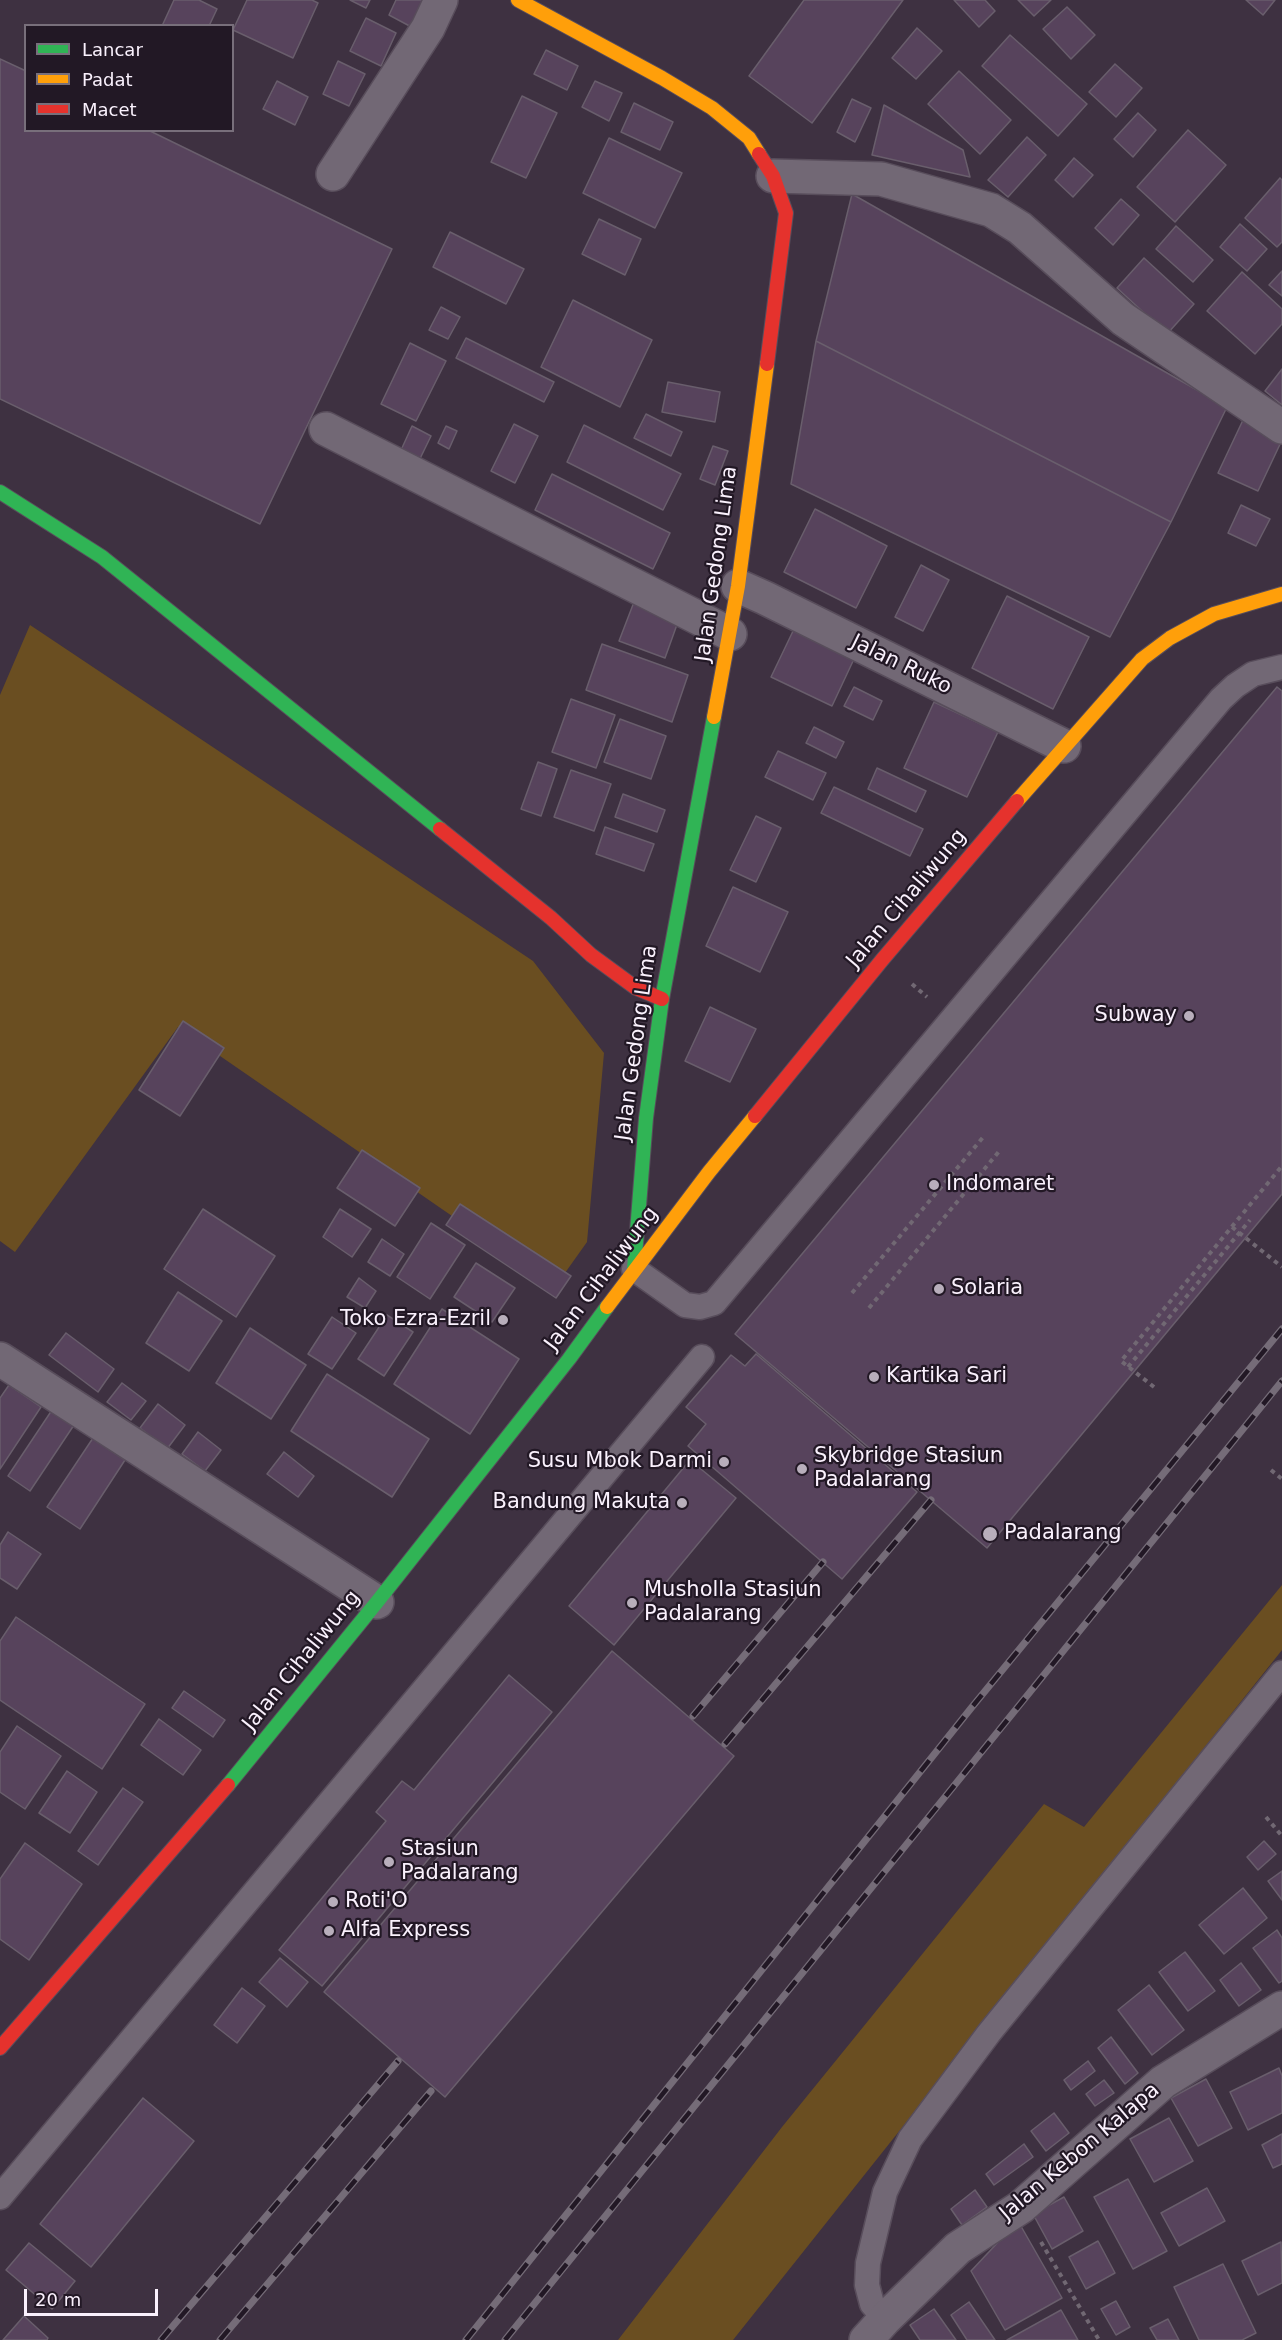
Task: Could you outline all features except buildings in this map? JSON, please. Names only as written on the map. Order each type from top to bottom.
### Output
[{"type":"main road","name":"Jalan Gedong Lima","points":[[518,0],[662,78],[712,108],[749,138],[773,176],[786,213],[738,586],[663,999],[646,1118],[634,1269]]},
{"type":"main road","points":[[0,492],[102,557],[551,918],[591,955],[636,988],[663,999]]},
{"type":"main road","name":"Jalan Cihaliwung","points":[[0,2048],[108,1927],[222,1793],[569,1359],[708,1172],[882,960],[1064,746],[1142,659],[1170,638],[1214,614],[1282,594]]},
{"type":"street","points":[[333,174],[428,28],[441,0]]},
{"type":"street","points":[[773,176],[881,179],[991,210],[1020,228],[1123,319],[1282,428]]},
{"type":"street","points":[[326,429],[730,634]]},
{"type":"street","name":"Jalan Ruko","points":[[738,586],[1064,746]]},
{"type":"street","points":[[0,1359],[377,1602]]},
{"type":"street","name":"Jalan Kebon Kalapa","points":[[875,2329],[958,2248],[1021,2207],[1163,2082],[1282,2008]]},
{"type":"lane","points":[[634,1269],[685,1305],[700,1307],[714,1303],[1221,699],[1253,674],[1282,667]]},
{"type":"lane","points":[[0,2197],[702,1357]]},
{"type":"lane","points":[[875,2329],[867,2285],[868,2263],[885,2192],[910,2139],[989,2032],[1282,1674]]},
{"type":"path","points":[[882,960],[952,1018]]},
{"type":"path","points":[[852,1293],[985,1135]]},
{"type":"path","points":[[869,1308],[1001,1149]]},
{"type":"path","points":[[1154,1387],[1121,1361],[1282,1166]]},
{"type":"path","points":[[1128,1367],[1250,1220]]},
{"type":"path","points":[[1232,1227],[1282,1267]]},
{"type":"path","points":[[1271,1470],[1282,1479]]},
{"type":"path","points":[[1266,1817],[1282,1836]]},
{"type":"path","points":[[1021,2207],[1099,2340]]},
{"type":"shaded area","points":[[30,625],[533,961],[604,1053],[587,1242],[555,1287],[178,1027],[15,1252],[0,1241],[0,695]]},
{"type":"shaded area","points":[[1282,1585],[1282,1650],[733,2340],[618,2340],[782,2127],[1044,1804],[1084,1827]]},
{"type":"railway","points":[[466,2340],[972,1707],[1282,1329]]},
{"type":"railway","points":[[505,2340],[1282,1381]]},
{"type":"railway","points":[[725,1744],[931,1500]]},
{"type":"railway","points":[[693,1716],[823,1562]]},
{"type":"railway","points":[[161,2340],[398,2061]]},
{"type":"railway","points":[[220,2340],[431,2091]]},
{"type":"traffic: fast","points":[[0,492],[102,557],[440,829]]},
{"type":"traffic: fast","points":[[634,1269],[646,1118],[662,999],[714,717]]},
{"type":"traffic: fast","points":[[228,1785],[377,1602],[569,1359],[607,1307]]},
{"type":"traffic: slow","points":[[518,0],[662,78],[712,108],[749,138],[759,154]]},
{"type":"traffic: slow","points":[[714,717],[738,586],[767,364]]},
{"type":"traffic: slow","points":[[1017,801],[1142,659],[1170,638],[1214,614],[1282,594]]},
{"type":"traffic: slow","points":[[607,1307],[709,1172],[755,1116]]},
{"type":"traffic: jam","points":[[759,154],[773,176],[786,213],[767,364]]},
{"type":"traffic: jam","points":[[755,1116],[882,960],[1017,801]]},
{"type":"traffic: jam","points":[[440,829],[551,918],[591,955],[636,988],[662,999]]},
{"type":"traffic: jam","points":[[0,2048],[228,1785]]},
{"type":"place","name":"Subway","points":[[1189,1016]]},
{"type":"place","name":"Indomaret","points":[[934,1185]]},
{"type":"place","name":"Solaria","points":[[939,1289]]},
{"type":"place","name":"Toko Ezra-Ezril","points":[[503,1320]]},
{"type":"place","name":"Kartika Sari","points":[[874,1377]]},
{"type":"place","name":"Susu Mbok Darmi","points":[[724,1462]]},
{"type":"place","name":"Skybridge Stasiun Padalarang","points":[[802,1469]]},
{"type":"place","name":"Bandung Makuta","points":[[682,1503]]},
{"type":"place","name":"Padalarang","points":[[990,1534]]},
{"type":"place","name":"Musholla Stasiun Padalarang","points":[[632,1603]]},
{"type":"place","name":"Stasiun Padalarang","points":[[389,1862]]},
{"type":"place","name":"Roti'O","points":[[333,1902]]},
{"type":"place","name":"Alfa Express","points":[[329,1931]]}]
